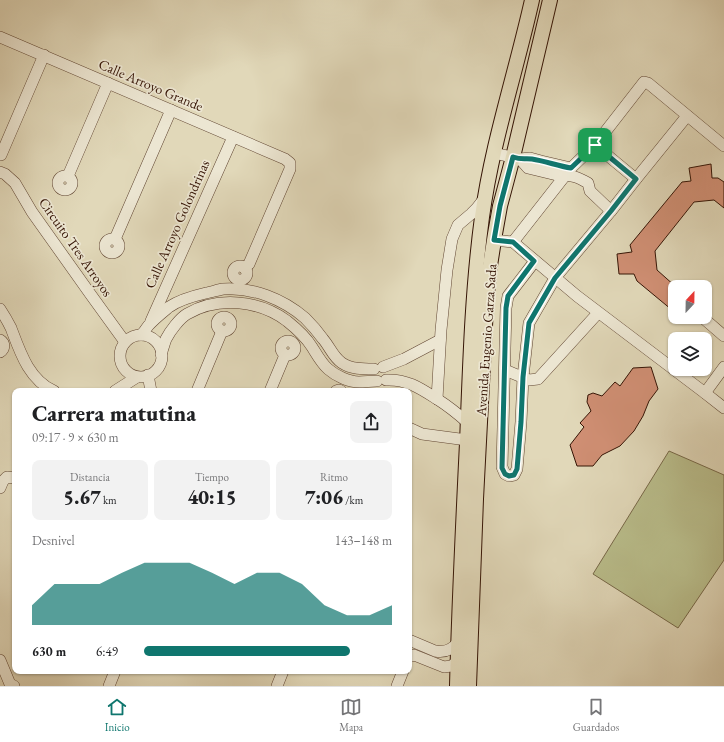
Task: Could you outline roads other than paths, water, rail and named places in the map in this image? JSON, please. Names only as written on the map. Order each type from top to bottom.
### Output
[{"type":"main road","name":"Avenida Eugenio Garza Sada","points":[[457,686],[475,288],[485,197],[494,153],[532,0]]},
{"type":"main road","name":"Avenida Eugenio Garza Sada","points":[[469,686],[476,499],[486,307],[494,240],[500,206],[517,158],[550,0]]},
{"type":"street","name":"Calle Arroyo Grande","points":[[0,36],[285,159],[290,163],[290,169],[249,264],[244,268]]},
{"type":"street","points":[[1,156],[44,56]]},
{"type":"street","points":[[513,242],[568,172],[595,145],[644,82],[648,83],[724,146]]},
{"type":"street","points":[[68,176],[108,83]]},
{"type":"street","points":[[115,239],[171,110]]},
{"type":"street","points":[[534,261],[508,296],[506,308],[502,468],[505,474],[509,476],[514,475],[517,469],[523,377],[529,323],[555,278],[687,116]]},
{"type":"street","name":"Calle Arroyo Golondrinas","points":[[149,325],[233,137]]},
{"type":"street","points":[[595,145],[636,179]]},
{"type":"street","points":[[494,153],[517,158],[530,158],[568,172],[588,183],[590,191],[611,211]]},
{"type":"street","name":"Circuito Tres Arroyos","points":[[0,172],[5,174],[15,183],[36,217],[125,342]]},
{"type":"street","points":[[437,399],[440,340],[447,270],[452,238],[458,225],[477,208],[485,197]]},
{"type":"street","points":[[494,240],[513,242],[576,296],[724,408]]},
{"type":"street","points":[[165,287],[166,293],[170,297],[180,301]]},
{"type":"street","points":[[141,336],[149,325],[169,307],[180,301],[223,289],[244,289],[264,294],[285,304],[305,319],[324,339],[334,356],[342,363],[353,368],[379,368],[404,359],[440,340]]},
{"type":"street","points":[[161,354],[155,341],[151,338],[137,335],[131,337],[125,342],[120,351],[120,358],[126,371],[132,375],[142,376],[152,374],[160,364],[161,354],[166,339],[175,325],[186,314],[207,305],[232,302],[251,304],[269,310],[286,320],[302,333],[320,359],[332,372],[344,378],[358,382],[400,380]]},
{"type":"street","points":[[0,309],[10,326],[26,365],[35,377],[47,388]]},
{"type":"street","points":[[505,370],[529,380],[538,379],[598,313]]},
{"type":"street","points":[[710,324],[724,336]]},
{"type":"street","points":[[198,388],[222,331]]},
{"type":"street","points":[[0,340],[4,343],[4,347],[0,352]]},
{"type":"street","points":[[271,388],[285,355]]},
{"type":"street","points":[[397,362],[394,373],[400,380],[420,388],[468,422]]},
{"type":"street","points":[[705,393],[724,367]]},
{"type":"street","points":[[120,388],[142,376]]},
{"type":"street","points":[[142,376],[149,388]]},
{"type":"street","points":[[412,430],[422,434],[467,440]]},
{"type":"street","points":[[1,483],[8,477],[12,478]]},
{"type":"street","points":[[412,641],[440,652],[449,650],[458,642]]},
{"type":"street","points":[[412,656],[414,655],[444,667],[451,666],[457,662]]},
{"type":"street","points":[[0,660],[10,684],[14,686]]},
{"type":"street","points":[[109,686],[114,674]]},
{"type":"street","points":[[277,686],[283,674]]},
{"type":"street","points":[[397,686],[402,674]]}]
